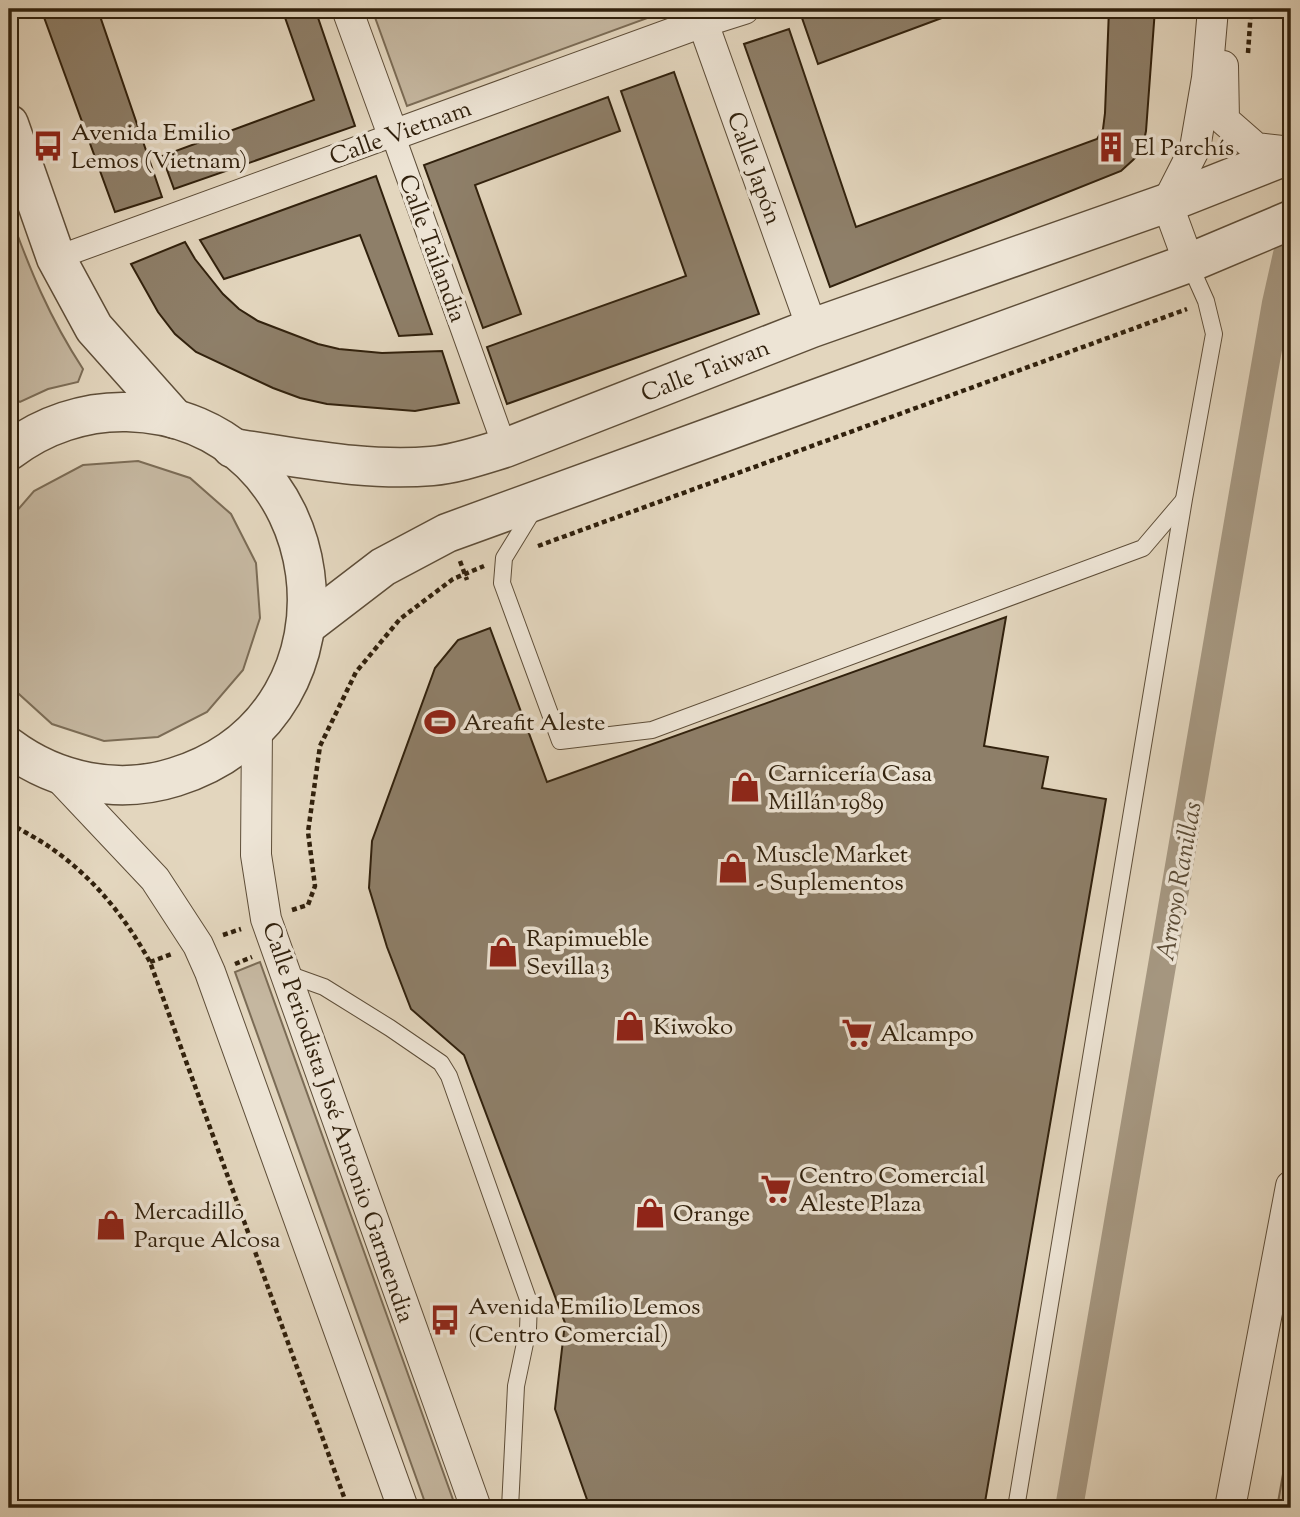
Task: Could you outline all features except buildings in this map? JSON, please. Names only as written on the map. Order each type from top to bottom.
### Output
[{"type":"street","name":"Calle Tailandia","points":[[347,9],[505,447]]},
{"type":"street","name":"Calle Vietnam","points":[[56,258],[393,135],[700,15],[744,9]]},
{"type":"street","points":[[1189,263],[1167,203],[1195,148],[1207,78],[1213,9]]},
{"type":"street","points":[[1221,9],[1224,120],[1256,148],[1291,153]]},
{"type":"street","name":"Calle Japón","points":[[700,15],[812,328]]},
{"type":"street","points":[[9,124],[56,258],[94,328],[175,419]]},
{"type":"street","name":"Calle Taiwan","points":[[232,448],[363,467],[433,466],[505,447],[812,328],[1167,203],[1291,153]]},
{"type":"street","points":[[306,626],[383,567],[447,533],[1189,263],[1291,220]]},
{"type":"street","points":[[9,451],[22,440],[81,416],[144,413],[175,419],[205,431],[232,448],[257,470],[278,496],[294,526],[304,559],[308,592],[306,626],[289,680],[272,709],[257,726],[237,745],[214,761],[163,781],[108,785],[55,773],[13,752]]},
{"type":"street","name":"Calle Periodista José Antonio Garmendia","points":[[257,726],[256,855],[266,919],[475,1508]]},
{"type":"street","points":[[55,773],[155,879],[198,945],[403,1508]]},
{"type":"street","points":[[1230,1508],[1291,1186]]},
{"type":"lane","points":[[1016,1508],[1184,499],[1214,334],[1206,301],[1189,263]]},
{"type":"lane","points":[[540,499],[504,558],[502,583],[560,741],[652,730],[1143,548],[1184,499]]},
{"type":"lane","points":[[285,973],[324,987],[390,1028],[440,1063],[449,1076],[529,1302],[528,1329],[516,1386],[510,1508]]},
{"type":"path","points":[[150,962],[307,905],[315,886],[308,832],[320,746],[356,672],[400,619],[453,579],[504,558],[1194,307]]},
{"type":"path","points":[[9,823],[51,848],[96,885],[131,928],[150,962],[348,1508]]},
{"type":"path","points":[[234,964],[257,955]]},
{"type":"shaded area","points":[[372,9],[650,9],[653,16],[407,106]]},
{"type":"shaded area","points":[[9,212],[41,293],[83,369],[78,382],[48,389],[20,402],[9,396]]},
{"type":"shaded area","points":[[138,461],[190,478],[231,514],[256,563],[260,618],[243,670],[207,712],[158,737],[104,741],[52,724],[9,685],[9,520],[34,491],[83,465]]},
{"type":"shaded area","points":[[260,962],[456,1508],[427,1508],[235,972]]},
{"type":"shaded area","points":[[1291,1429],[1291,1508],[1277,1508]]},
{"type":"waterway","name":"Arroyo Ranillas","points":[[1069,1508],[1249,458],[1287,254]]},
{"type":"place","name":"Avenida Emilio Lemos (Vietnam)","points":[[48,146]]},
{"type":"place","name":"El Parchís","points":[[1111,147]]},
{"type":"place","name":"Areafit Aleste","points":[[440,722]]},
{"type":"place","name":"Carnicería Casa Millán 1989","points":[[745,787]]},
{"type":"place","name":"Muscle Market - Suplementos","points":[[733,868]]},
{"type":"place","name":"Rapimueble Sevilla 3","points":[[503,952]]},
{"type":"place","name":"Kiwoko","points":[[630,1026]]},
{"type":"place","name":"Alcampo","points":[[857,1033]]},
{"type":"place","name":"Centro Comercial Aleste Plaza","points":[[776,1189]]},
{"type":"place","name":"Orange","points":[[650,1213]]},
{"type":"place","name":"Mercadillo Parque Alcosa","points":[[111,1225]]},
{"type":"place","name":"Avenida Emilio Lemos (Centro Comercial)","points":[[445,1320]]}]
